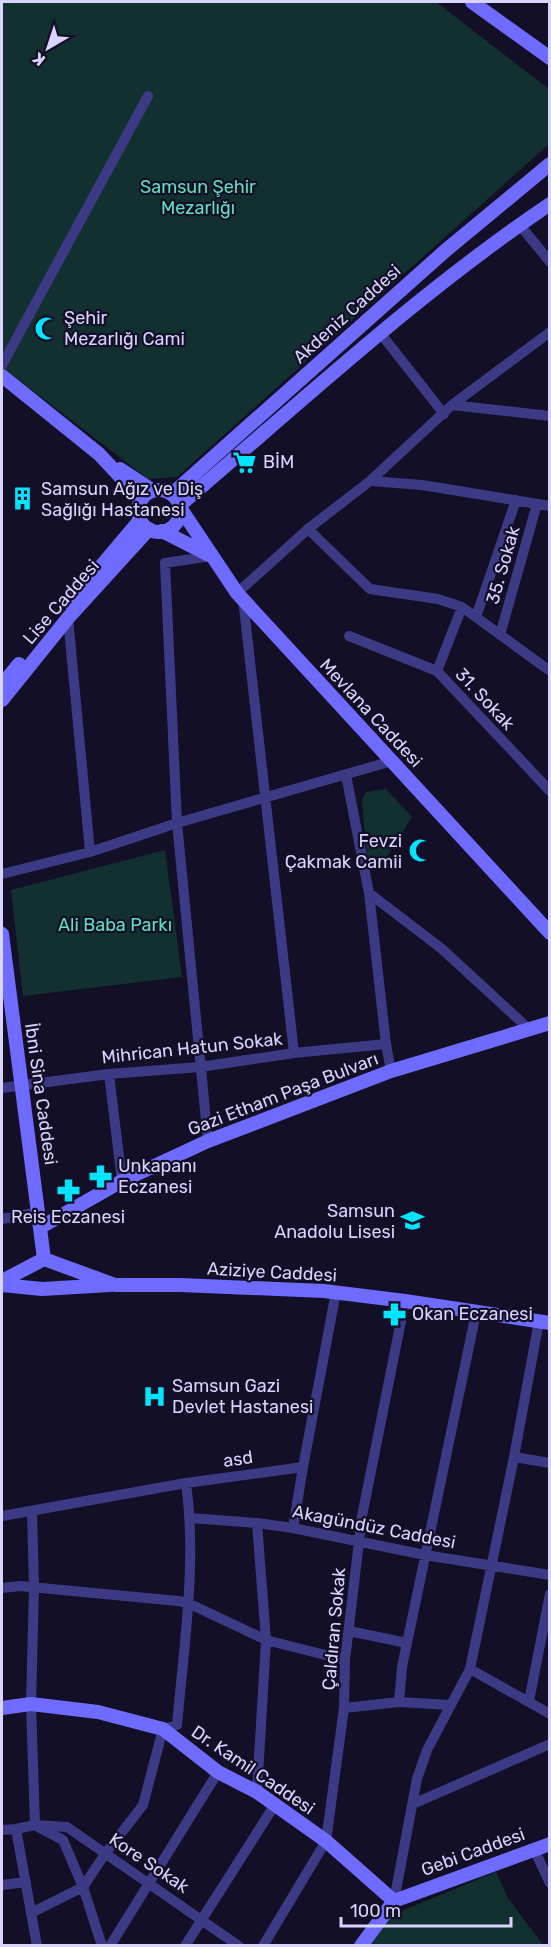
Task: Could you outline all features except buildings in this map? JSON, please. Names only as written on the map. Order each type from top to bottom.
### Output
[{"type":"main road","points":[[472,2],[549,58]]},
{"type":"main road","name":"Akdeniz Caddesi","points":[[176,500],[445,251],[549,164]]},
{"type":"main road","name":"Akdeniz Caddesi","points":[[176,500],[476,255],[549,204]]},
{"type":"main road","points":[[2,376],[146,495]]},
{"type":"main road","points":[[150,526],[174,525],[180,513],[176,500],[159,489],[146,495],[138,513],[150,526],[211,556]]},
{"type":"main road","name":"Mevlana Caddesi","points":[[176,500],[211,556],[240,596],[549,933]]},
{"type":"main road","name":"Lise Caddesi","points":[[2,700],[68,618],[150,526]]},
{"type":"main road","name":"Lise Caddesi","points":[[2,685],[150,526]]},
{"type":"main road","name":"İbni Sina Caddesi","points":[[2,934],[44,1259]]},
{"type":"main road","name":"Gazi Etham Paşa Bulvarı","points":[[41,1227],[122,1181],[208,1141],[392,1071],[549,1023]]},
{"type":"main road","points":[[2,1283],[44,1259]]},
{"type":"main road","name":"Aziziye Caddesi","points":[[44,1259],[115,1285],[181,1285],[336,1292],[544,1322]]},
{"type":"main road","points":[[2,1283],[42,1289],[115,1285]]},
{"type":"main road","name":"Dr. Kamil Caddesi","points":[[2,1708],[31,1704],[98,1712],[163,1729],[218,1772],[257,1792],[326,1841],[394,1901]]},
{"type":"main road","name":"Gebi Caddesi","points":[[394,1901],[549,1844]]},
{"type":"main road","points":[[361,1946],[394,1901]]},
{"type":"street","points":[[2,364],[148,96]]},
{"type":"street","points":[[519,224],[549,262]]},
{"type":"street","points":[[294,1053],[240,596],[308,529],[370,481],[452,405],[549,332]]},
{"type":"street","points":[[381,334],[444,414]]},
{"type":"street","points":[[452,405],[549,416]]},
{"type":"street","points":[[370,481],[422,485],[549,506]]},
{"type":"street","points":[[476,617],[516,500]]},
{"type":"street","name":"35. Sokak","points":[[500,635],[537,504]]},
{"type":"street","points":[[308,529],[370,589],[438,599],[462,607],[549,671]]},
{"type":"street","points":[[208,1141],[177,823],[165,563],[211,556]]},
{"type":"street","points":[[437,671],[462,607]]},
{"type":"street","points":[[68,618],[90,852]]},
{"type":"street","name":"31. Sokak","points":[[349,636],[437,671],[549,791]]},
{"type":"street","points":[[2,874],[90,852],[177,823],[392,761]]},
{"type":"street","points":[[346,775],[369,893],[386,1044],[392,1071]]},
{"type":"street","points":[[369,893],[442,949],[529,1029]]},
{"type":"street","name":"Mihrican Hatun Sokak","points":[[2,1088],[21,1084],[200,1067],[294,1053],[386,1044]]},
{"type":"street","points":[[109,1074],[122,1181]]},
{"type":"street","points":[[2,1219],[39,1212]]},
{"type":"street","points":[[293,1528],[336,1292]]},
{"type":"street","name":"Çaldıran Sokak","points":[[262,1946],[326,1841],[344,1707],[345,1660],[362,1516],[405,1301]]},
{"type":"street","points":[[399,1702],[402,1668],[476,1313]]},
{"type":"street","points":[[394,1901],[417,1779],[423,1760],[449,1705],[470,1669],[490,1565],[544,1322]]},
{"type":"street","points":[[514,1457],[549,1463]]},
{"type":"street","name":"asd","points":[[2,1516],[186,1483],[303,1467]]},
{"type":"street","points":[[31,1913],[83,1887],[143,1805],[150,1771],[163,1729],[177,1725],[188,1603],[191,1518],[186,1483]]},
{"type":"street","points":[[32,1512],[34,1587],[31,1704],[34,1825],[63,1840],[83,1887],[102,1946]]},
{"type":"street","name":"Akagündüz Caddesi","points":[[191,1518],[293,1528],[359,1543],[549,1575]]},
{"type":"street","points":[[257,1523],[266,1640],[257,1792]]},
{"type":"street","points":[[2,1588],[34,1587],[188,1603],[266,1640],[345,1660]]},
{"type":"street","points":[[529,1701],[549,1594]]},
{"type":"street","points":[[349,1631],[407,1643]]},
{"type":"street","points":[[470,1669],[549,1714]]},
{"type":"street","points":[[344,1707],[399,1702],[449,1705]]},
{"type":"street","points":[[413,1804],[549,1744]]},
{"type":"street","points":[[110,1946],[218,1772]]},
{"type":"street","points":[[185,1946],[274,1806]]},
{"type":"street","name":"Kore Sokak","points":[[16,1829],[34,1825],[67,1827],[239,1946]]},
{"type":"street","points":[[2,1830],[16,1829],[37,1946]]},
{"type":"street","points":[[534,1849],[549,1883]]},
{"type":"street","points":[[2,1886],[26,1882]]},
{"type":"green space","name":"Samsun Şehir Mezarlığı","points":[[2,2],[436,2],[549,89],[549,144],[177,477],[148,479],[2,367]]},
{"type":"green space","points":[[386,789],[412,817],[386,858],[375,868],[367,858],[362,800],[366,792]]},
{"type":"green space","name":"Ali Baba Parkı","points":[[165,850],[182,977],[23,996],[11,890]]},
{"type":"green space","points":[[496,1872],[508,1898],[543,1945],[368,1946],[377,1930],[394,1914]]},
{"type":"place","name":"Şehir Mezarlığı Cami","points":[[46,328]]},
{"type":"place","name":"BİM","points":[[245,462]]},
{"type":"place","name":"Samsun Ağız ve Diş Sağlığı Hastanesi","points":[[23,499]]},
{"type":"place","name":"Fevzi Çakmak Camii","points":[[420,851]]},
{"type":"place","name":"Unkapanı Eczanesi","points":[[100,1176]]},
{"type":"place","name":"Reis Eczanesi","points":[[68,1191]]},
{"type":"place","name":"Samsun Anadolu Lisesi","points":[[413,1221]]},
{"type":"place","name":"Okan Eczanesi","points":[[394,1314]]},
{"type":"place","name":"Samsun Gazi Devlet Hastanesi","points":[[154,1396]]}]
